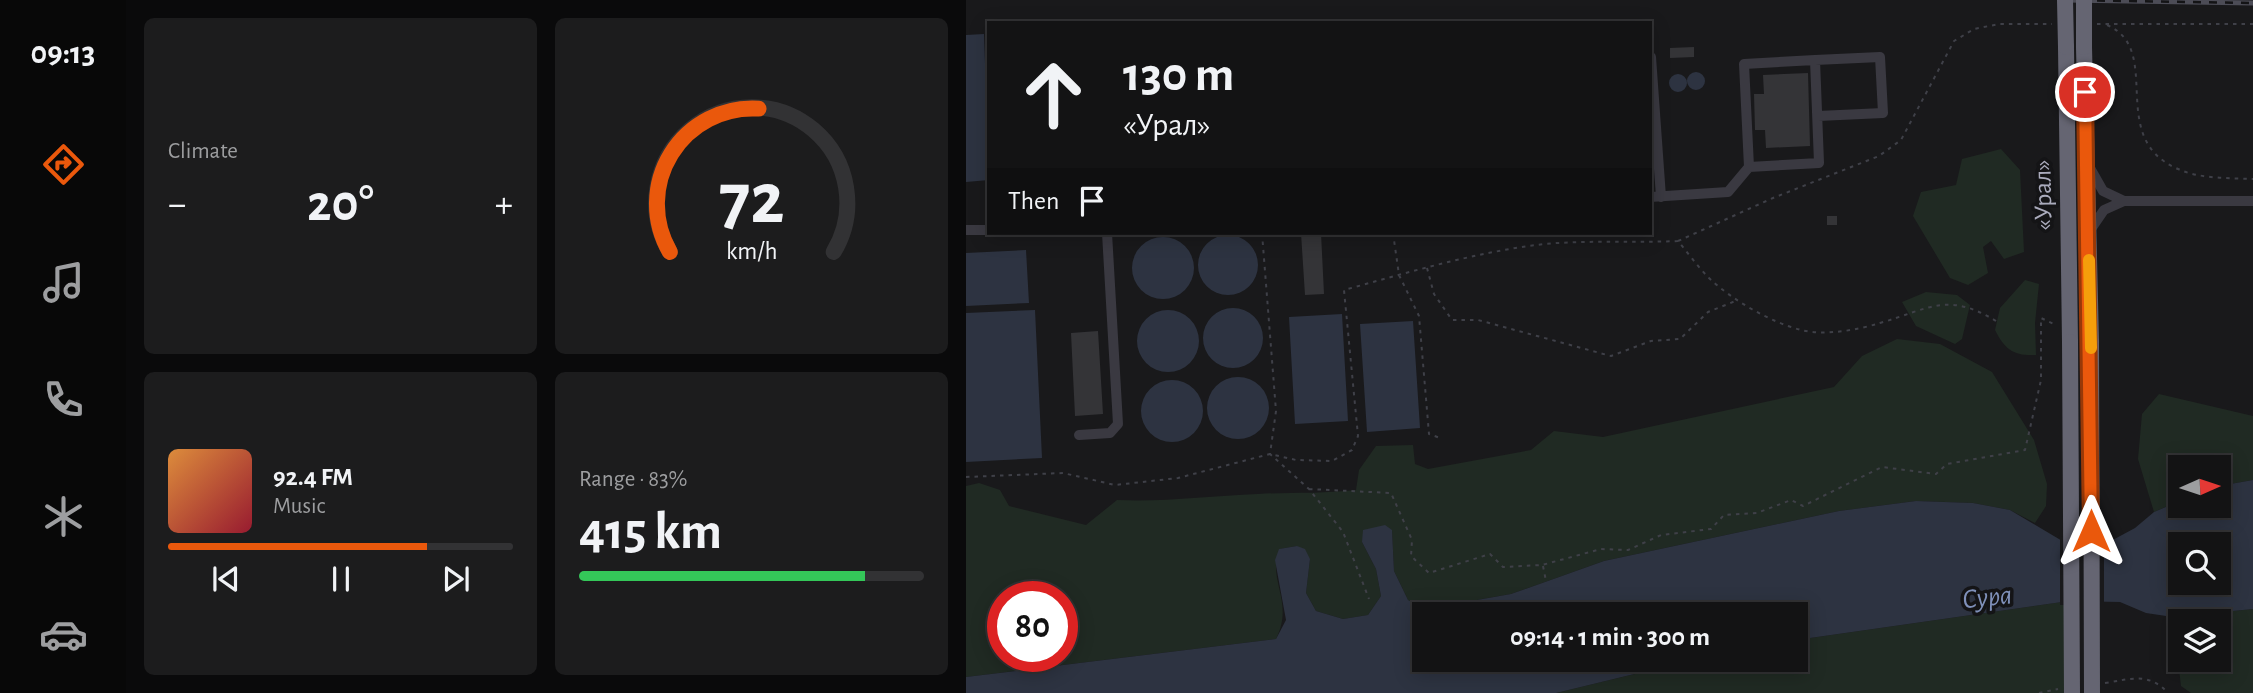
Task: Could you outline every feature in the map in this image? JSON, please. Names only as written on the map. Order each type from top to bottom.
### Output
[{"type":"highway","name":"«Урал»","points":[[2065,0],[2066,335],[2072,693]]},
{"type":"highway","name":"«Урал»","points":[[2084,0],[2091,342],[2092,693]]},
{"type":"lane","points":[[1652,85],[1656,197],[1728,192],[1749,167],[1744,64],[1880,57],[1883,113],[1818,116]]},
{"type":"lane","points":[[1749,167],[1819,163],[1815,60]]},
{"type":"lane","points":[[2087,159],[2099,186],[2112,197],[2124,201],[2253,201]]},
{"type":"lane","points":[[2088,242],[2096,218],[2108,207],[2124,201]]},
{"type":"lane","points":[[966,230],[987,230]]},
{"type":"lane","points":[[1079,435],[1110,433],[1118,424],[1107,235]]},
{"type":"path","points":[[966,477],[1063,473],[1115,485],[1178,478],[1270,454],[1296,460],[1332,461],[1352,450],[1358,436],[1344,290],[1427,268],[1541,245],[1584,241],[1612,244],[1678,240],[1773,198],[1880,156],[1901,140],[1954,41],[1974,29],[1998,24],[2052,24]]},
{"type":"path","points":[[2093,24],[2253,24]]},
{"type":"path","points":[[2106,24],[2119,30],[2132,49],[2140,128],[2151,151],[2176,169],[2191,174],[2253,179]]},
{"type":"path","points":[[1262,235],[1276,411],[1270,454]]},
{"type":"path","points":[[1393,235],[1399,275],[1419,316],[1429,433],[1440,438]]},
{"type":"path","points":[[1678,240],[1709,278],[1739,300],[1802,330],[1835,332],[1858,328],[1945,303],[1977,310],[1996,321]]},
{"type":"path","points":[[1427,268],[1434,294],[1452,320],[1478,320],[1611,356],[1651,341],[1680,339],[1708,312],[1739,300]]},
{"type":"path","points":[[1309,489],[1391,493],[1412,540],[1410,556],[1429,573],[1490,554],[1503,567],[1542,565],[1601,550],[1628,550],[1661,535],[1711,529],[1724,515],[1757,513],[1791,500],[1803,506],[1882,467],[1937,474],[1947,464],[2025,450],[2041,380],[2041,318],[2066,335]]},
{"type":"path","points":[[1270,454],[1309,489],[1343,532],[1369,598]]},
{"type":"path","points":[[1542,565],[1546,581]]},
{"type":"path","points":[[2117,681],[2146,677],[2159,683],[2168,693]]},
{"type":"shaded area","points":[[2001,149],[2020,170],[2024,252],[2004,259],[1991,241],[1983,247],[1988,273],[1968,285],[1950,278],[1913,216],[1921,192],[1956,185],[1962,159]]},
{"type":"shaded area","points":[[2025,280],[2039,284],[2035,323],[2036,355],[2011,350],[1995,330],[2000,308]]},
{"type":"shaded area","points":[[1926,292],[1957,295],[1970,305],[1962,339],[1955,344],[1916,326],[1902,302]]},
{"type":"shaded area","points":[[1897,339],[1940,344],[1992,372],[2034,440],[2047,484],[2046,506],[2035,523],[2010,510],[1973,503],[1916,501],[1839,511],[1604,561],[1511,594],[1466,602],[1408,600],[1394,571],[1392,531],[1362,542],[1376,569],[1381,596],[1368,615],[1343,619],[1316,611],[1306,593],[1310,559],[1297,546],[1280,549],[1277,560],[1276,571],[1283,613],[1276,639],[1078,663],[1078,581],[987,581],[987,672],[1007,672],[966,677],[966,486],[979,483],[1000,490],[1009,506],[1086,525],[1117,500],[1170,500],[1356,490],[1359,470],[1376,446],[1413,445],[1415,464],[1428,469],[1531,450],[1554,431],[1603,437],[1834,387],[1862,356]]},
{"type":"shaded area","points":[[2159,394],[2253,416],[2253,480],[2231,484],[2231,455],[2168,455],[2168,506],[2154,512],[2138,459],[2142,414]]},
{"type":"shaded area","points":[[2069,601],[2065,693],[1556,693],[1643,672],[1808,672],[1808,638]]},
{"type":"shaded area","points":[[2253,609],[2253,693],[2191,693],[2181,686],[2179,672],[2231,672],[2231,611]]},
{"type":"water","points":[[984,34],[987,180],[966,182],[966,35]]},
{"type":"water","points":[[1692,72],[1700,72],[1705,81],[1703,88],[1692,90],[1687,85],[1687,77]]},
{"type":"water","points":[[1674,74],[1682,74],[1687,83],[1685,90],[1674,92],[1669,87],[1669,79]]},
{"type":"water","points":[[1222,235],[1234,235],[1250,243],[1256,253],[1256,277],[1250,287],[1234,295],[1222,295],[1206,287],[1198,271],[1198,259],[1206,243]]},
{"type":"water","points":[[1163,237],[1185,246],[1194,268],[1185,290],[1163,299],[1141,290],[1132,268],[1141,246]]},
{"type":"water","points":[[1026,250],[1029,303],[966,306],[966,253]]},
{"type":"water","points":[[1227,308],[1239,308],[1255,316],[1261,326],[1261,350],[1255,360],[1239,368],[1227,368],[1211,360],[1203,344],[1203,332],[1211,316]]},
{"type":"water","points":[[1035,310],[1042,458],[966,462],[966,313]]},
{"type":"water","points":[[1168,310],[1190,319],[1199,341],[1190,363],[1168,372],[1146,363],[1137,341],[1146,319]]},
{"type":"water","points":[[1342,314],[1348,421],[1295,424],[1289,317]]},
{"type":"water","points":[[1413,321],[1420,428],[1367,432],[1360,324]]},
{"type":"water","points":[[1238,377],[1260,386],[1269,408],[1260,430],[1238,439],[1216,430],[1207,408],[1216,386]]},
{"type":"water","points":[[1172,380],[1194,389],[1203,411],[1194,433],[1172,442],[1150,433],[1141,411],[1150,389]]},
{"type":"water","name":"Сура","points":[[2253,480],[2253,609],[2231,611],[2231,609],[2168,609],[2168,616],[2146,613],[2120,602],[2069,601],[1808,638],[1808,602],[1466,602],[1511,594],[1604,561],[1839,511],[1916,501],[1973,503],[2010,510],[2069,545],[2109,542],[2135,528],[2154,512],[2168,506],[2168,518],[2231,518],[2231,484]]},
{"type":"water","points":[[1385,525],[1392,530],[1394,571],[1408,600],[1412,602],[1412,672],[1643,672],[1556,693],[966,693],[966,677],[1007,672],[1078,672],[1078,663],[1276,639],[1286,620],[1275,560],[1279,549],[1297,546],[1305,549],[1310,559],[1306,593],[1316,611],[1343,619],[1368,615],[1381,596],[1376,569],[1362,542],[1363,530]]},
{"type":"pier","points":[[2060,535],[2070,541],[2104,539],[2104,605],[2060,605]]},
{"type":"building","points":[[1694,47],[1694,57],[1670,58],[1670,48]]},
{"type":"building","points":[[1808,73],[1810,146],[1766,148],[1765,130],[1755,130],[1754,94],[1764,94],[1763,75]]},
{"type":"building","points":[[1827,216],[1837,216],[1837,225],[1827,225]]},
{"type":"building","points":[[1301,235],[1321,235],[1324,294],[1305,295]]},
{"type":"building","points":[[1098,331],[1103,414],[1075,416],[1071,333]]},
{"type":"railway","points":[[2065,0],[2253,3]]},
{"type":"slow traffic","points":[[2089,260],[2091,348]]},
{"type":"route","points":[[2085,92],[2091,342],[2091,531]]}]
